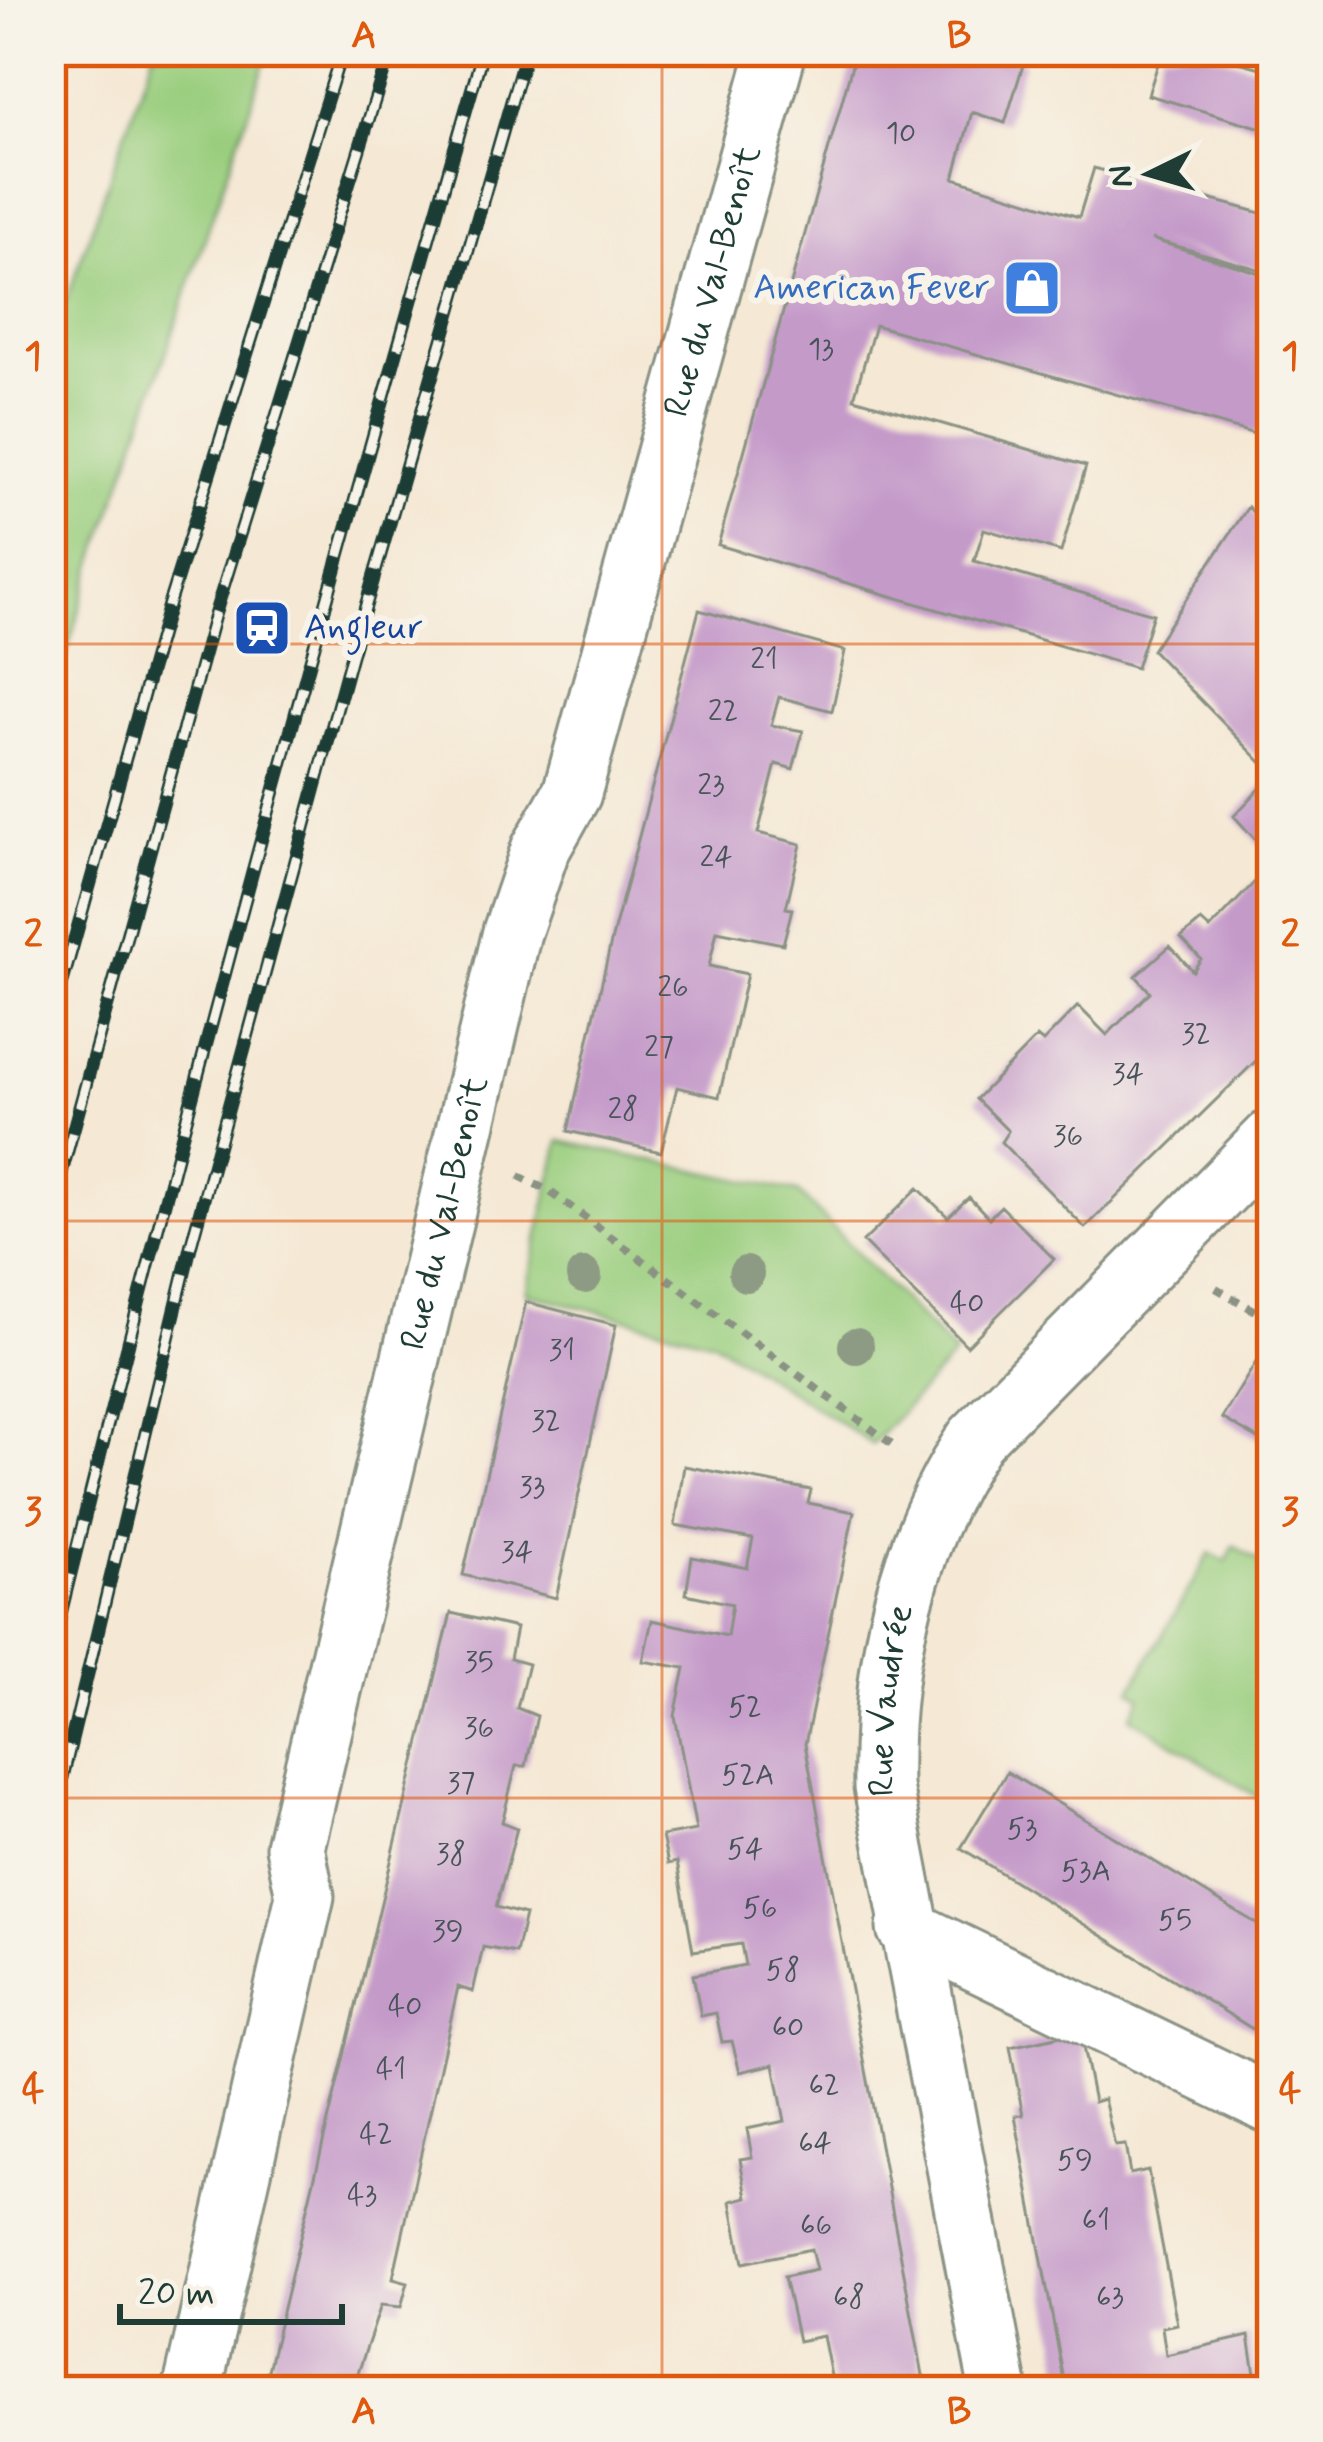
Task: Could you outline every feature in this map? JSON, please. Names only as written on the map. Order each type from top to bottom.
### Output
[{"type":"street","name":"Rue du Val-Benoît","points":[[192,2391],[304,1896],[296,1847],[512,932],[540,850],[572,794],[777,51]]},
{"type":"street","name":"Rue Vaudrée","points":[[999,2391],[906,1928],[883,1786],[880,1708],[910,1579],[946,1484],[975,1438],[1272,1138]]},
{"type":"street","points":[[906,1928],[1272,2105]]},
{"type":"path","points":[[461,1145],[548,1191],[946,1484]]},
{"type":"green space","points":[[154,51],[269,51],[87,584],[51,706],[51,344]]},
{"type":"green space","points":[[560,1141],[798,1192],[955,1354],[872,1444],[713,1341],[526,1293]]},
{"type":"green space","points":[[1234,1546],[1272,1569],[1272,1806],[1131,1717],[1141,1697],[1131,1690],[1210,1553],[1226,1562]]},
{"type":"building","points":[[856,51],[987,51],[1024,62],[1005,123],[972,112],[954,178],[1079,217],[1094,168],[1272,216],[1272,273],[1151,239],[1272,277],[1272,439],[875,325],[854,398],[1086,466],[1061,552],[984,529],[974,561],[1153,614],[1136,668],[718,545]]},
{"type":"building","points":[[1162,51],[1197,51],[1272,71],[1272,131],[1148,95]]},
{"type":"building","points":[[1248,507],[1272,532],[1272,773],[1152,650]]},
{"type":"building","points":[[699,610],[845,651],[832,711],[779,697],[771,725],[803,731],[793,769],[776,764],[758,833],[801,844],[783,944],[717,931],[709,966],[747,974],[719,1097],[677,1087],[661,1152],[568,1131],[612,938]]},
{"type":"building","points":[[1272,776],[1272,858],[1234,816]]},
{"type":"building","points":[[1272,864],[1272,1045],[1085,1228],[1001,1142],[1008,1131],[976,1099],[1037,1037],[1043,1042],[1078,1006],[1107,1035],[1150,992],[1136,976],[1170,946],[1193,971],[1201,959],[1181,938],[1201,921],[1210,929]]},
{"type":"building","points":[[918,1188],[948,1217],[969,1197],[989,1218],[1001,1206],[1054,1259],[967,1346],[863,1242]]},
{"type":"building","points":[[526,1302],[616,1325],[556,1598],[463,1575]]},
{"type":"building","points":[[1272,1336],[1272,1447],[1222,1418]]},
{"type":"building","points":[[684,1466],[811,1490],[808,1503],[854,1512],[805,1744],[926,2391],[834,2391],[823,2336],[798,2341],[784,2277],[816,2270],[811,2249],[743,2263],[731,2201],[747,2197],[740,2159],[752,2157],[747,2129],[785,2121],[774,2064],[740,2072],[732,2041],[722,2042],[716,2013],[701,2016],[693,1975],[745,1965],[741,1944],[693,1951],[677,1862],[668,1864],[662,1836],[696,1830],[675,1716],[685,1668],[643,1661],[652,1620],[727,1636],[732,1604],[686,1594],[692,1557],[747,1568],[753,1539],[675,1525]]},
{"type":"building","points":[[451,1613],[516,1628],[510,1659],[528,1664],[517,1708],[537,1716],[526,1766],[516,1766],[502,1822],[517,1828],[496,1907],[525,1915],[516,1953],[483,1947],[473,1992],[458,1987],[393,2278],[408,2282],[401,2307],[381,2305],[352,2391],[263,2391]]},
{"type":"building","points":[[1007,1772],[1272,1933],[1272,2041],[961,1848]]},
{"type":"building","points":[[1080,2032],[1094,2102],[1104,2099],[1115,2146],[1125,2145],[1130,2174],[1148,2170],[1177,2324],[1162,2327],[1166,2355],[1249,2336],[1256,2380],[1210,2391],[1066,2391],[1015,2116],[1023,2115],[1010,2047]]},
{"type":"railway","points":[[51,1023],[169,603],[342,51]]},
{"type":"railway","points":[[51,1211],[214,617],[390,51]]},
{"type":"railway","points":[[51,1653],[258,850],[483,51]]},
{"type":"railway","points":[[51,1825],[191,1245],[352,653],[526,51]]},
{"type":"place","name":"American Fever","points":[[1032,288]]},
{"type":"place","name":"Angleur","points":[[262,628]]}]
